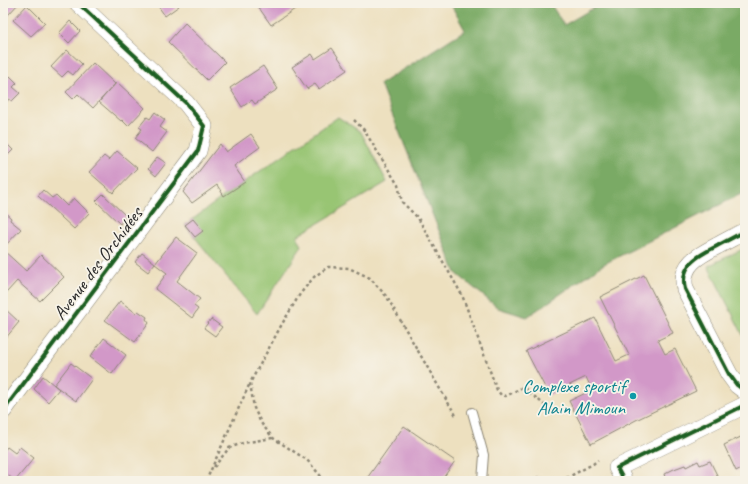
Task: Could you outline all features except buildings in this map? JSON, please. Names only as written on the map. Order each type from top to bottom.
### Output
[{"type":"street","name":"Avenue des Orchidées","points":[[6,403],[198,151],[204,126],[186,103],[78,3]]},
{"type":"street","points":[[745,231],[696,256],[687,267],[683,281],[685,289],[729,374],[737,385],[745,391]]},
{"type":"street","points":[[624,481],[617,468],[745,404]]},
{"type":"lane","points":[[472,412],[484,455],[482,481]]},
{"type":"path","points":[[354,120],[364,130],[398,185],[402,202],[418,218],[462,295],[497,390],[501,395],[506,396],[523,387],[547,407]]},
{"type":"path","points":[[206,481],[250,383],[282,324],[300,294],[314,277],[328,267],[349,268],[370,278],[387,297],[459,420]]},
{"type":"path","points":[[250,383],[254,408],[261,423],[273,438],[307,460],[325,481]]},
{"type":"path","points":[[210,471],[230,448],[243,442],[273,438]]},
{"type":"path","points":[[561,481],[598,460]]},
{"type":"path","points":[[531,481],[539,477],[552,481]]},
{"type":"green space","points":[[450,3],[550,3],[564,25],[602,3],[745,3],[745,192],[604,264],[527,317],[498,308],[456,273],[380,84],[465,30]]},
{"type":"green space","points":[[338,117],[361,132],[387,182],[297,236],[302,246],[257,314],[185,225],[224,196]]},
{"type":"green space","points":[[745,248],[745,339],[708,266]]},
{"type":"cycle path","points":[[3,411],[198,151],[204,126],[186,103],[78,3]]},
{"type":"cycle path","points":[[745,231],[697,257],[688,267],[685,273],[684,281],[685,289],[729,374],[737,385],[745,391]]},
{"type":"cycle path","points":[[624,481],[617,468],[745,405]]},
{"type":"place","name":"Complexe sportif Alain Mimoun","points":[[633,396]]}]
